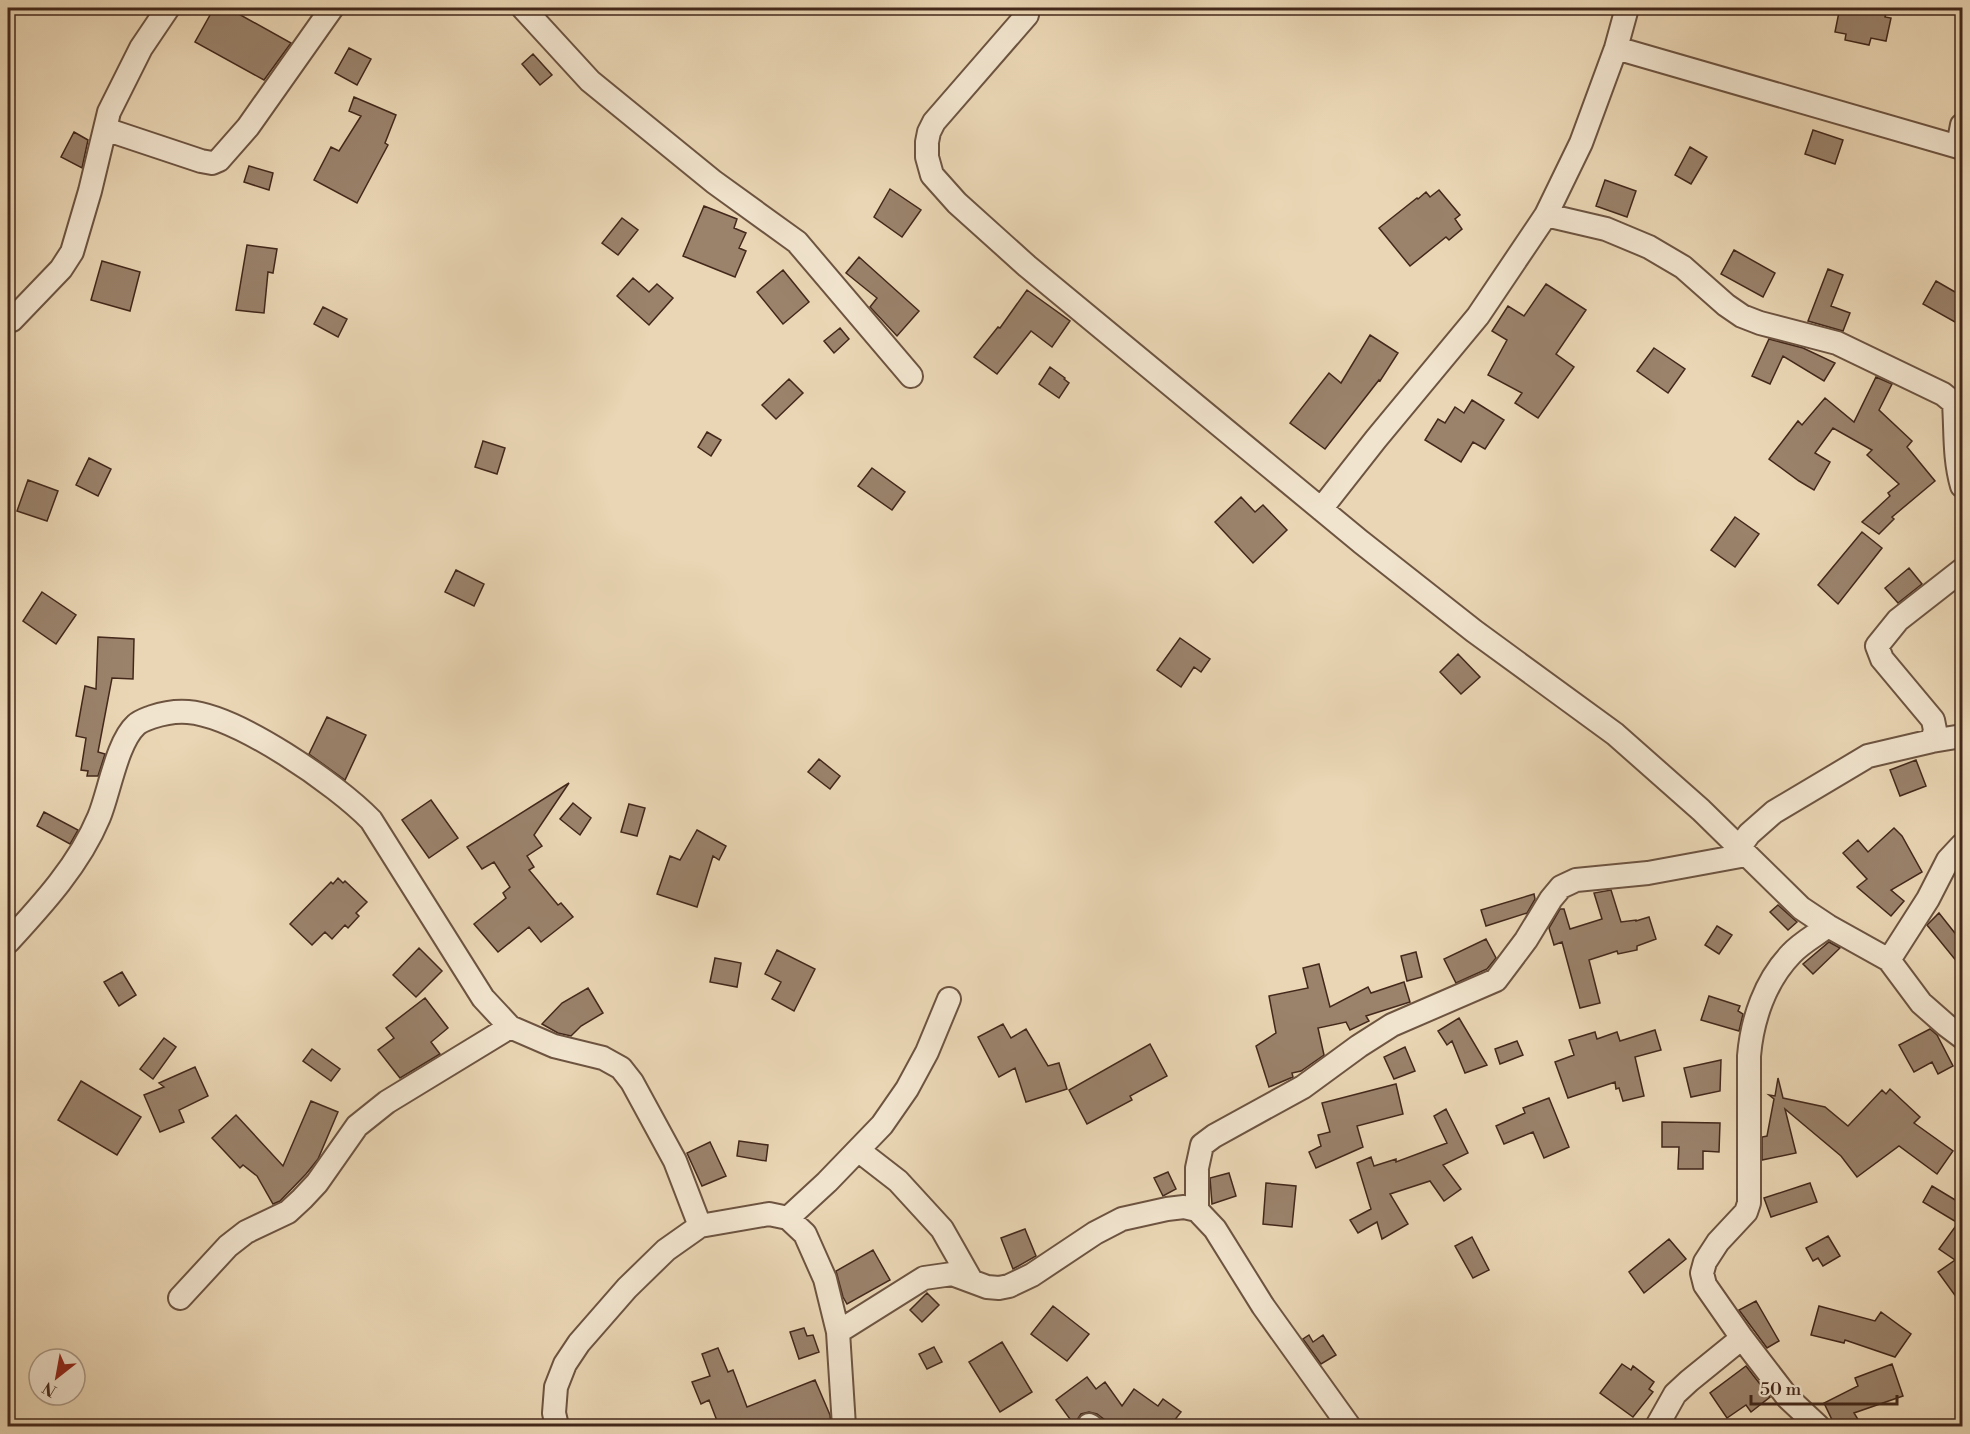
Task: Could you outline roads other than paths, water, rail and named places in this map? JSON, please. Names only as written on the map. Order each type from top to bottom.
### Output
[{"type":"street","points":[[12,321],[62,269],[72,252],[110,112],[141,48],[168,8]]},
{"type":"street","points":[[105,129],[201,162],[213,163],[219,160],[248,128],[332,8]]},
{"type":"street","points":[[523,8],[590,81],[714,182],[797,242],[911,376]]},
{"type":"street","points":[[1028,8],[1027,15],[934,123],[929,132],[927,157],[932,175],[957,203],[1027,266],[1321,509],[1474,631],[1615,734],[1701,810],[1801,908],[1889,960],[1922,1003],[1962,1037]]},
{"type":"street","points":[[1321,509],[1478,316],[1546,215],[1581,142],[1617,48],[1627,8]]},
{"type":"street","points":[[1617,48],[1961,139]]},
{"type":"street","points":[[1546,215],[1606,229],[1649,247],[1683,267],[1742,316],[1837,343],[1914,379],[1957,396],[1954,405],[1954,441],[1962,486]]},
{"type":"street","points":[[1932,741],[1935,730],[1933,720],[1882,659],[1877,646],[1898,620],[1962,570]]},
{"type":"street","points":[[8,942],[40,908],[87,841],[99,817],[119,754],[134,726],[164,713],[189,712],[243,730],[309,769],[355,804],[371,820],[483,998],[510,1027],[554,1046],[603,1058],[621,1068],[632,1082],[675,1161],[700,1226]]},
{"type":"street","points":[[1743,852],[1749,834],[1768,817],[1868,756],[1962,736]]},
{"type":"street","points":[[1889,960],[1928,899],[1948,860],[1962,845]]},
{"type":"street","points":[[1197,1210],[1197,1168],[1202,1144],[1303,1087],[1392,1025],[1496,980],[1561,887],[1576,880],[1648,873],[1743,852]]},
{"type":"street","points":[[1818,1426],[1788,1398],[1742,1338],[1705,1285],[1702,1273],[1704,1262],[1718,1242],[1746,1212],[1749,1203],[1750,1036],[1766,990],[1777,971],[1792,953],[1828,926]]},
{"type":"street","points":[[788,1218],[827,1182],[882,1125],[907,1089],[927,1052],[949,999]]},
{"type":"street","points":[[180,1298],[228,1246],[246,1232],[288,1212],[302,1199],[317,1183],[357,1126],[387,1102],[510,1027]]},
{"type":"street","points":[[858,1150],[898,1181],[942,1229],[971,1280]]},
{"type":"street","points":[[838,1332],[924,1278],[952,1274],[987,1287],[1009,1286],[1032,1275],[1095,1233],[1122,1219],[1184,1207],[1197,1210],[1215,1229],[1263,1306],[1349,1426]]},
{"type":"street","points":[[557,1426],[554,1413],[556,1388],[565,1364],[579,1343],[627,1288],[666,1250],[700,1226],[769,1214],[788,1218],[805,1234],[825,1279],[838,1332],[844,1426]]},
{"type":"street","points":[[1657,1426],[1675,1394],[1742,1338]]}]
